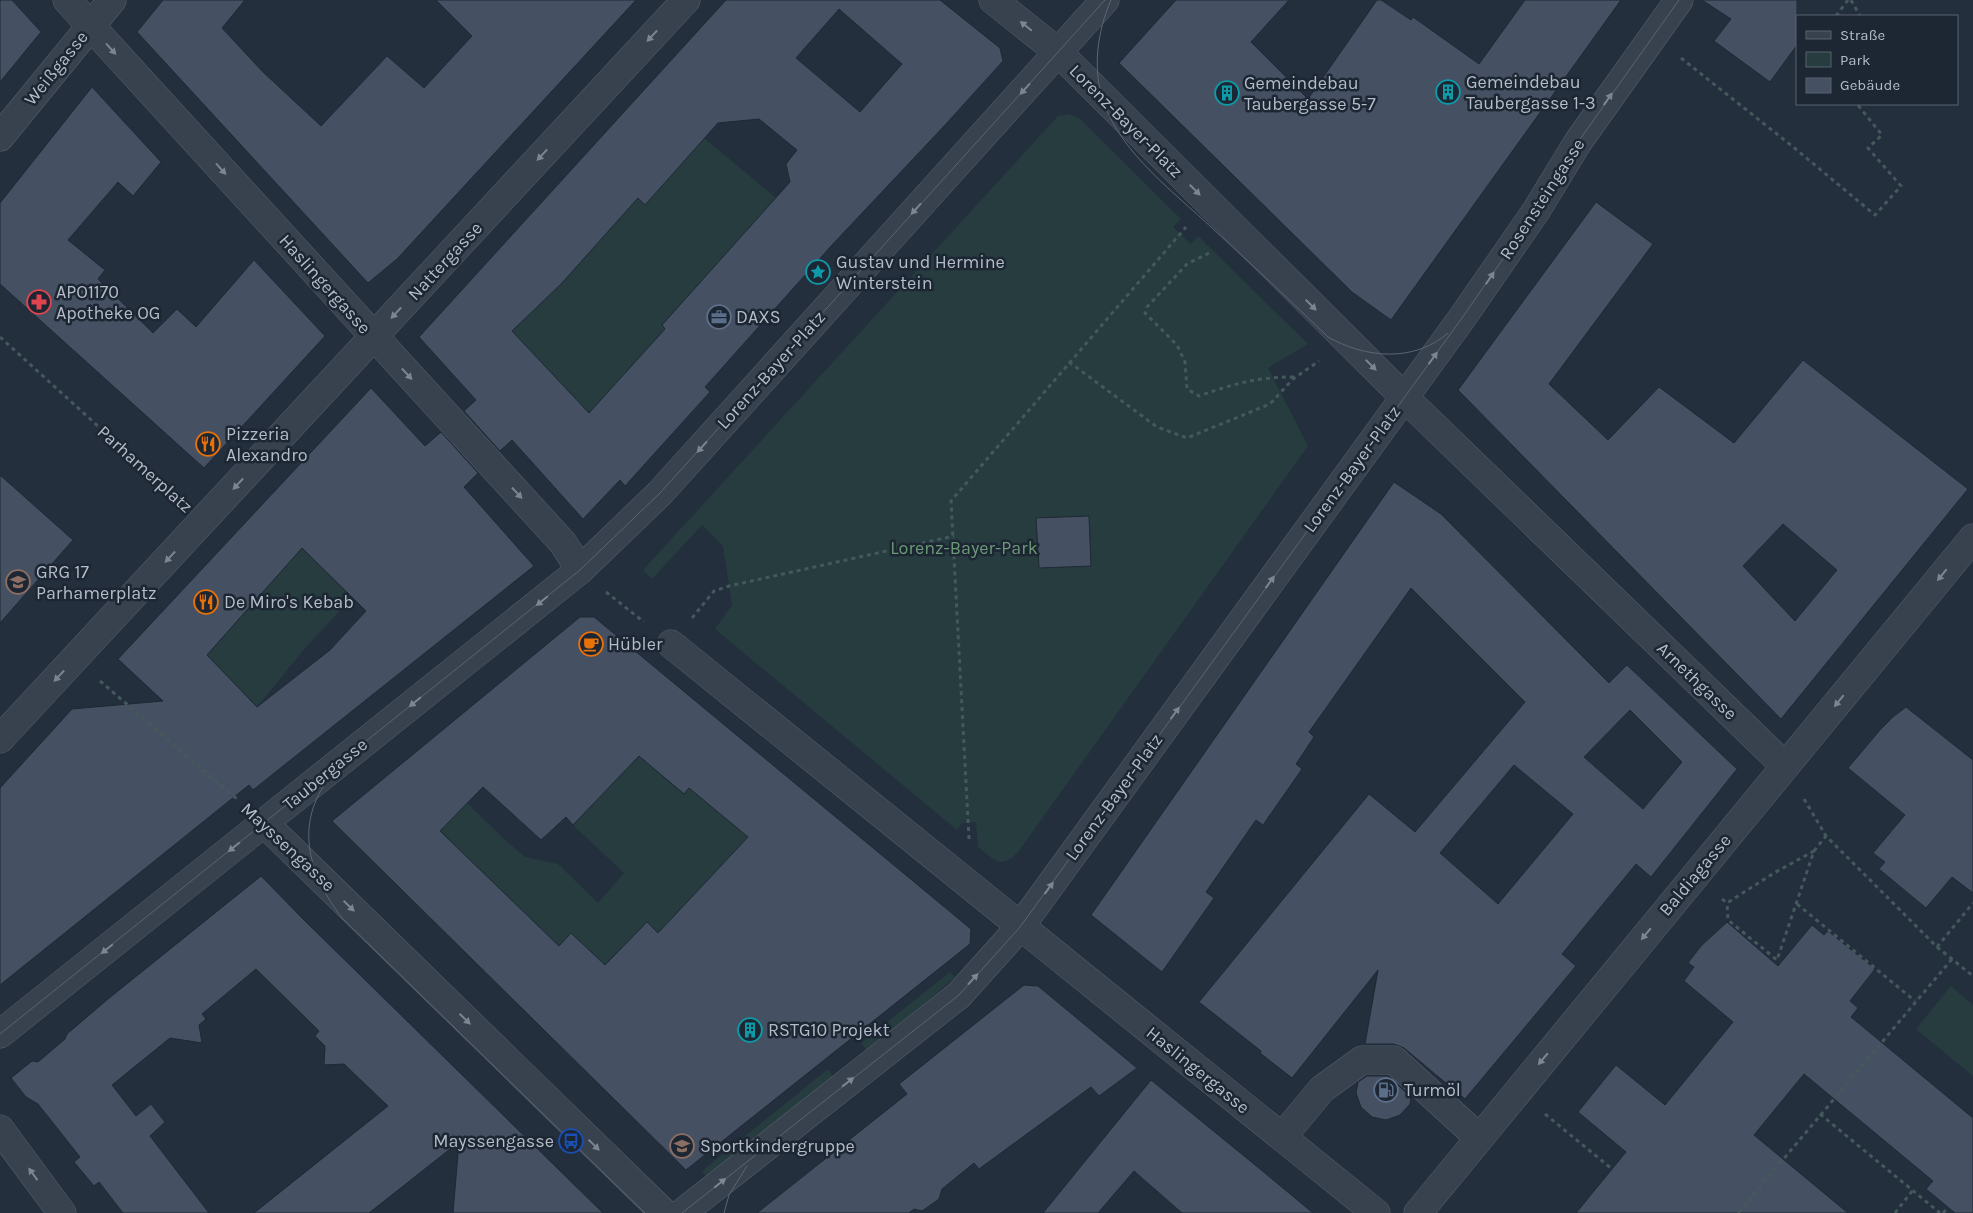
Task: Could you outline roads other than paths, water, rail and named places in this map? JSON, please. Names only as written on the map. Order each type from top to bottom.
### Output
[{"type":"street","name":"Haslingergasse","points":[[66,0],[563,543],[580,570]]},
{"type":"street","name":"Weißgasse","points":[[0,137],[112,0]]},
{"type":"street","name":"Nattergasse","points":[[203,522],[686,0]]},
{"type":"street","points":[[993,0],[1058,52],[1105,0]]},
{"type":"street","name":"Rosensteingasse","points":[[1404,398],[1462,318],[1536,210],[1584,135],[1679,0]]},
{"type":"street","name":"Lorenz-Bayer-Platz","points":[[580,570],[660,493],[1058,52],[1404,398],[1020,927]]},
{"type":"street","name":"Arnethgasse","points":[[1404,398],[1785,766]]},
{"type":"street","name":"Parhamerplatz","points":[[0,739],[203,522]]},
{"type":"street","name":"Baldiagasse","points":[[1418,1213],[1973,538]]},
{"type":"street","name":"Taubergasse","points":[[0,1034],[580,570]]},
{"type":"street","points":[[671,644],[1020,927],[959,995],[682,1213]]},
{"type":"street","name":"Mayssengasse","points":[[264,822],[664,1213]]},
{"type":"street","name":"Haslingergasse","points":[[1020,927],[1376,1213]]},
{"type":"street","points":[[1282,1137],[1322,1089],[1362,1060],[1394,1060],[1479,1138]]},
{"type":"street","points":[[0,1129],[62,1213]]},
{"type":"tram line","points":[[0,1034],[580,570],[660,493],[1105,0]]},
{"type":"tram line","points":[[1111,0],[1099,38],[1097,64],[1100,90],[1112,121],[1123,139],[1150,171],[1328,337],[1358,349],[1373,353],[1389,354],[1405,353],[1420,349],[1435,343],[1448,333]]},
{"type":"tram line","points":[[682,1213],[959,995],[1020,927],[1462,318],[1536,211],[1578,142],[1679,0]]},
{"type":"tram line","points":[[333,773],[320,791],[313,809],[309,828],[309,846],[313,865],[320,883],[342,918],[645,1213]]},
{"type":"tram line","points":[[724,1213],[729,1195],[747,1166]]},
{"type":"place","name":"Gemeindebau Taubergasse 1-3","points":[[1448,92]]},
{"type":"place","name":"Gemeindebau Taubergasse 5-7","points":[[1227,93]]},
{"type":"place","name":"Gustav und Hermine Winterstein","points":[[818,272]]},
{"type":"place","name":"APO1170 Apotheke OG","points":[[39,302]]},
{"type":"place","name":"DAXS","points":[[719,317]]},
{"type":"place","name":"Pizzeria Alexandro","points":[[208,444]]},
{"type":"place","name":"GRG 17 Parhamerplatz","points":[[18,582]]},
{"type":"place","name":"De Miro's Kebab","points":[[206,602]]},
{"type":"place","name":"Hübler","points":[[591,644]]},
{"type":"place","name":"RSTG10 Projekt","points":[[750,1030]]},
{"type":"place","name":"Turmöl","points":[[1386,1090]]},
{"type":"place","name":"Mayssengasse","points":[[571,1141]]},
{"type":"place","name":"Sportkindergruppe","points":[[682,1146]]},
{"type":"park label","name":"Lorenz-Bayer-Park","points":[[964,548]]}]
